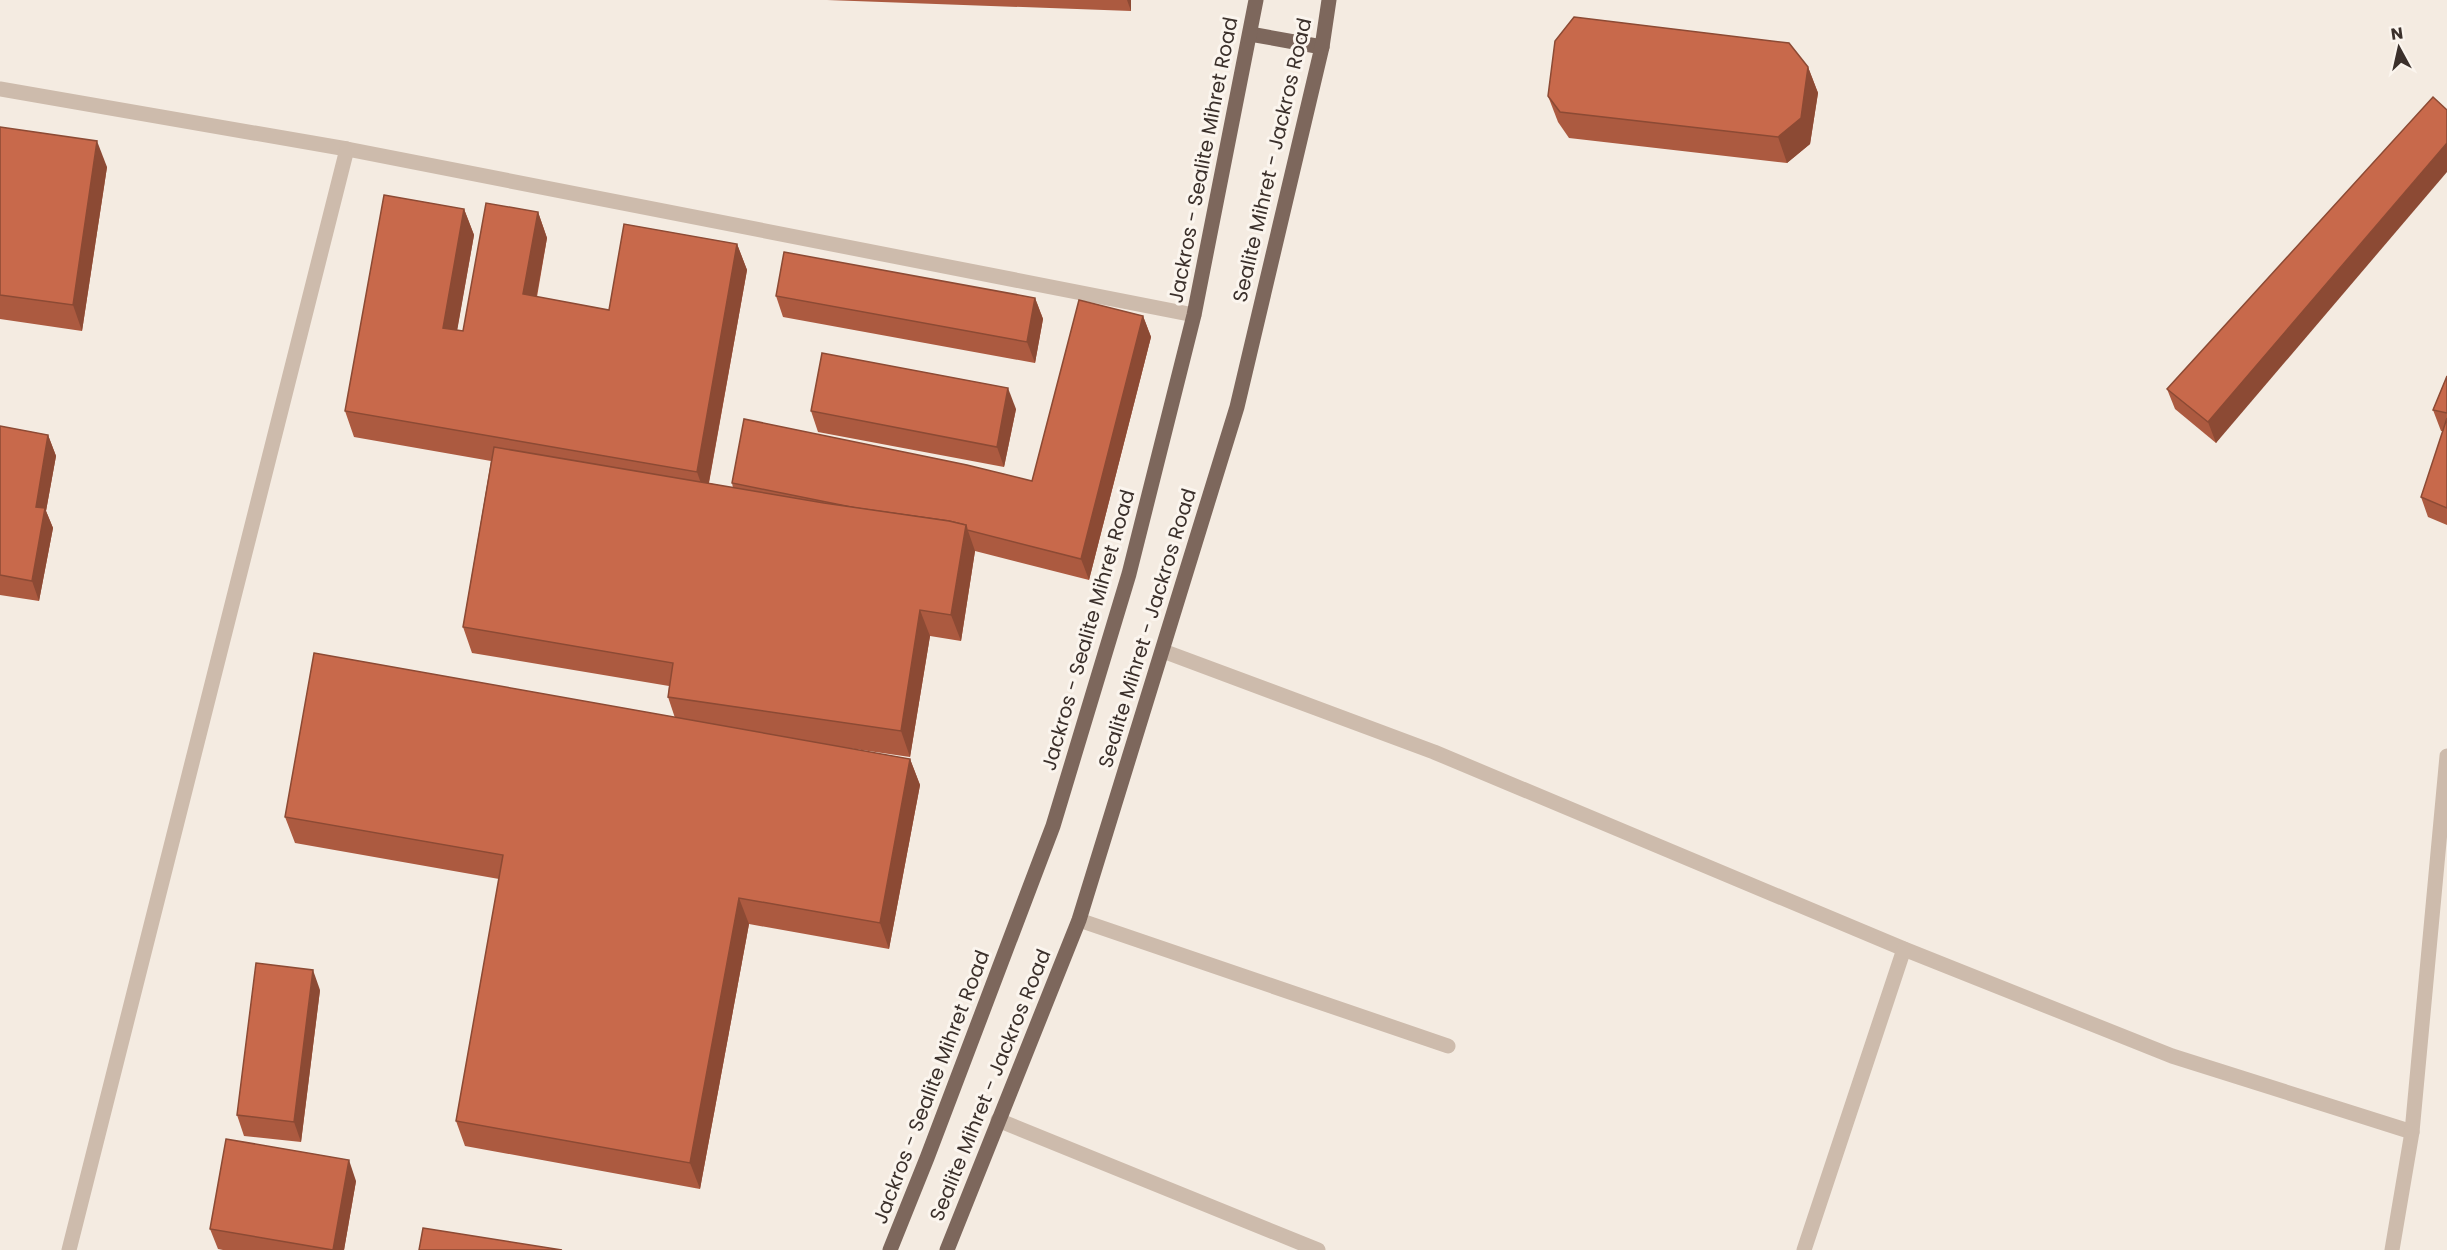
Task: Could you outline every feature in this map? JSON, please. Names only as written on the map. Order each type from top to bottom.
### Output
[{"type":"main road","name":"Jackros - Sealite Mihret Road","points":[[890,1250],[1053,826],[1129,574],[1194,315],[1256,0]]},
{"type":"main road","name":"Sealite Mihret - Jackros Road","points":[[947,1250],[1079,920],[1163,651],[1237,407],[1322,47],[1329,0]]},
{"type":"main road","points":[[1250,34],[1322,47]]},
{"type":"street","points":[[0,89],[347,149],[1194,315]]},
{"type":"street","points":[[69,1250],[347,149]]},
{"type":"street","points":[[1163,651],[1434,752],[1904,949],[2172,1056],[2412,1132]]},
{"type":"street","points":[[2392,1250],[2412,1132],[2447,756]]},
{"type":"street","points":[[1079,920],[1448,1046]]},
{"type":"street","points":[[1804,1250],[1904,949]]},
{"type":"street","points":[[998,1120],[1318,1250]]},
{"type":"building","points":[[1574,17],[1789,43],[1808,67],[1801,118],[1778,137],[1560,112],[1548,96],[1555,41]]},
{"type":"building","points":[[2433,97],[2447,110],[2447,143],[2208,422],[2167,389]]},
{"type":"building","points":[[0,127],[97,141],[73,305],[0,295]]},
{"type":"building","points":[[384,195],[464,209],[443,328],[463,331],[486,203],[538,212],[523,294],[609,310],[624,224],[737,244],[697,472],[345,411]]},
{"type":"building","points":[[784,252],[1035,298],[1027,342],[776,296]]},
{"type":"building","points":[[1079,300],[1143,316],[1081,559],[967,530],[966,525],[949,521],[856,508],[732,483],[744,419],[967,465],[1032,481]]},
{"type":"building","points":[[822,353],[1008,388],[997,447],[811,411]]},
{"type":"building","points":[[2447,376],[2447,413],[2433,410]]},
{"type":"building","points":[[2447,418],[2447,508],[2421,497]]},
{"type":"building","points":[[0,426],[48,435],[36,507],[45,508],[32,581],[0,575]]},
{"type":"building","points":[[494,447],[966,525],[951,615],[920,610],[901,731],[668,697],[673,663],[463,627]]},
{"type":"building","points":[[314,653],[910,759],[880,923],[739,898],[690,1163],[456,1121],[503,855],[285,817]]},
{"type":"building","points":[[256,963],[313,970],[294,1122],[237,1115]]},
{"type":"building","points":[[226,1139],[349,1160],[333,1250],[210,1229]]},
{"type":"building","points":[[423,1228],[562,1250],[419,1250]]}]
